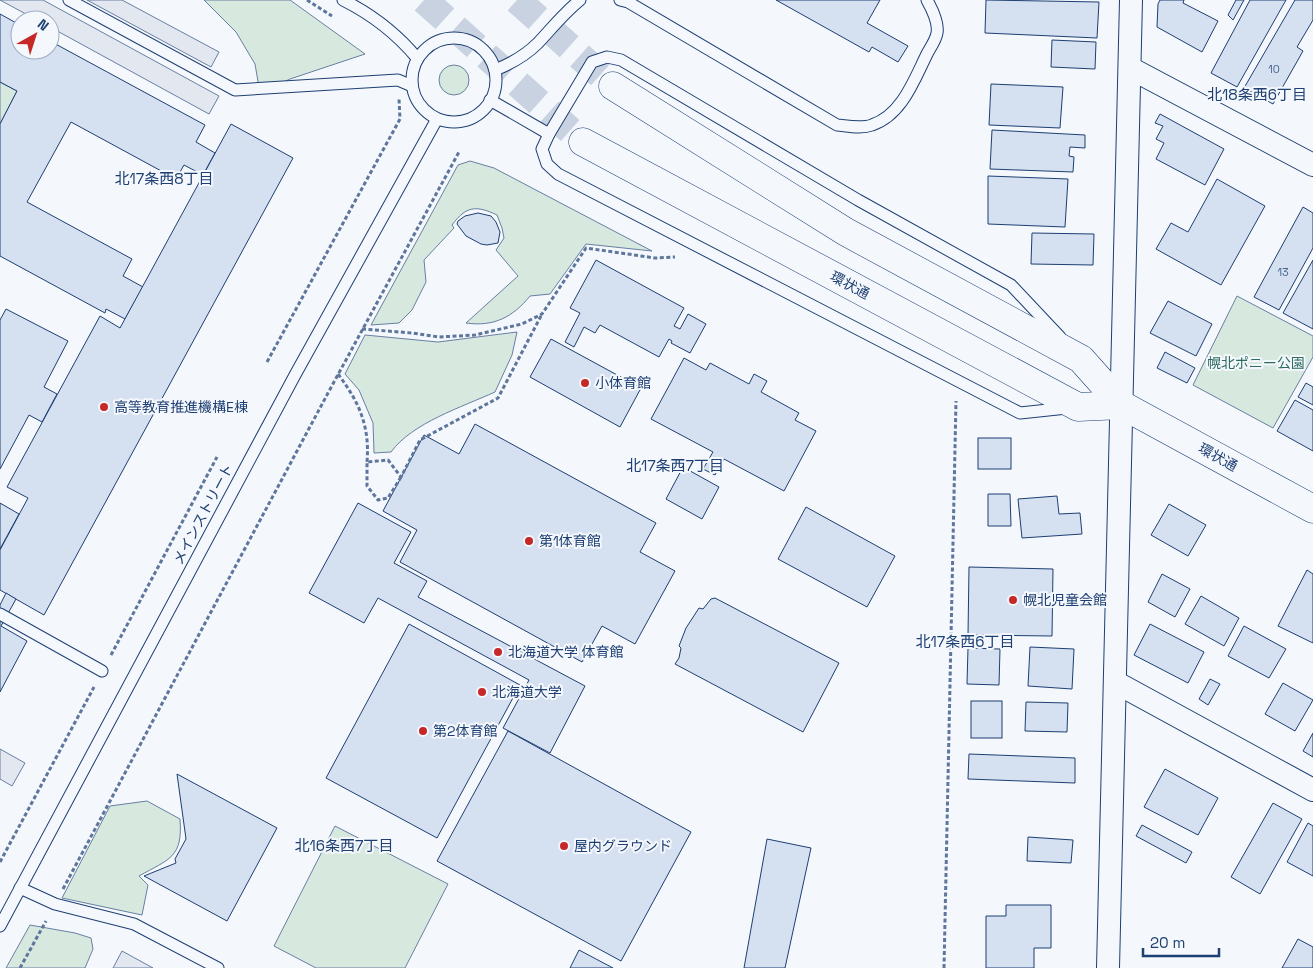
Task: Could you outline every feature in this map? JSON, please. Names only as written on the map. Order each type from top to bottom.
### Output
[{"type":"street","points":[[1113,965],[1115,682],[1131,0]]},
{"type":"street","points":[[1130,68],[1313,165]]},
{"type":"street","name":"環状通","points":[[613,86],[846,232],[1081,359],[1122,405],[1313,509]]},
{"type":"street","name":"環状通","points":[[584,142],[1078,407]]},
{"type":"street","points":[[1078,407],[1122,405]]},
{"type":"street","points":[[1115,682],[1313,790]]},
{"type":"lane","points":[[69,0],[235,90],[398,80],[412,86]]},
{"type":"lane","points":[[343,0],[359,8],[394,34],[417,58]]},
{"type":"lane","points":[[495,70],[508,65],[536,44],[580,0]]},
{"type":"lane","points":[[620,0],[635,6],[837,125],[854,127],[870,126],[886,118],[898,106],[909,90],[937,32],[933,11],[927,0]]},
{"type":"lane","points":[[453,38],[467,40],[480,47],[489,57],[495,70],[494,94],[480,113],[470,119],[459,122],[437,119],[425,111],[416,100],[412,86],[412,72],[417,58],[439,40],[453,38]]},
{"type":"lane","points":[[1078,407],[1020,413],[558,174],[547,164],[542,149],[592,62],[607,57],[621,60],[858,200],[1011,286],[1081,359]]},
{"type":"lane","points":[[490,100],[549,134]]},
{"type":"lane","name":"メインストリート","points":[[0,926],[295,375],[437,119]]},
{"type":"lane","points":[[0,614],[102,670]]},
{"type":"lane","points":[[20,888],[55,904],[134,924],[218,968]]},
{"type":"path","points":[[307,0],[334,17]]},
{"type":"path","points":[[268,362],[400,118],[398,80]]},
{"type":"path","points":[[20,968],[362,329],[460,152]]},
{"type":"path","points":[[338,374],[360,410],[367,428],[367,486],[378,500],[388,498],[420,440],[498,398],[542,314],[586,248],[655,258],[681,256]]},
{"type":"path","points":[[362,329],[439,337],[475,335],[522,324],[542,314]]},
{"type":"path","points":[[944,968],[956,401]]},
{"type":"path","points":[[367,462],[388,460],[401,477]]},
{"type":"green space","points":[[204,0],[290,0],[365,54],[290,79],[260,93],[255,64],[236,32]]},
{"type":"green space","points":[[454,65],[460,66],[468,74],[468,86],[460,94],[454,95],[448,94],[440,86],[439,80],[440,74],[448,66]]},
{"type":"green space","points":[[0,82],[17,91],[0,124]]},
{"type":"green space","points":[[470,161],[494,168],[652,251],[586,244],[550,294],[530,296],[517,310],[494,322],[466,323],[518,276],[496,250],[504,238],[497,215],[483,210],[472,209],[457,219],[452,225],[454,228],[424,260],[426,282],[412,310],[399,323],[371,325],[458,165]]},
{"type":"green space","name":"幌北ポニー公園","points":[[1237,296],[1313,336],[1313,357],[1273,428],[1193,385]]},
{"type":"green space","points":[[517,332],[512,355],[495,392],[424,424],[411,432],[391,452],[374,453],[373,423],[359,390],[345,374],[365,335],[438,342]]},
{"type":"green space","points":[[147,801],[180,819],[180,832],[179,842],[172,856],[139,876],[148,885],[142,915],[62,898],[110,806]]},
{"type":"green space","points":[[335,826],[448,884],[405,968],[316,968],[274,946]]},
{"type":"green space","points":[[30,925],[75,933],[91,938],[93,949],[85,968],[6,968]]},
{"type":"shaded area","points":[[0,0],[43,0],[219,96],[209,114],[60,32],[60,10],[18,10]]},
{"type":"shaded area","points":[[87,0],[122,0],[219,52],[211,67]]},
{"type":"shaded area","points":[[0,749],[25,763],[12,786],[0,779]]},
{"type":"shaded area","points":[[122,951],[153,968],[113,968]]},
{"type":"building","points":[[776,0],[880,0],[867,23],[908,46],[898,62],[872,47],[869,52]]},
{"type":"building","points":[[986,0],[1099,2],[1097,38],[985,33]]},
{"type":"building","points":[[1160,0],[1184,0],[1183,3],[1218,21],[1202,52],[1157,27],[1158,4]]},
{"type":"building","points":[[1236,0],[1244,0],[1233,20],[1228,15]]},
{"type":"building","points":[[1250,0],[1286,0],[1237,87],[1211,73]]},
{"type":"building","points":[[1295,0],[1313,0],[1313,20],[1297,47],[1303,51],[1273,104],[1244,88]]},
{"type":"building","points":[[0,14],[10,20],[10,60],[60,60],[60,46],[205,125],[196,142],[215,153],[203,175],[184,165],[176,179],[71,122],[27,202],[132,259],[123,276],[143,287],[125,319],[106,309],[105,313],[0,256],[0,124],[17,91],[0,82]]},
{"type":"building","points":[[1052,40],[1096,42],[1095,69],[1051,67]]},
{"type":"building","points":[[991,84],[1063,87],[1060,128],[989,125]]},
{"type":"building","points":[[1160,114],[1224,149],[1205,185],[1156,159],[1164,143],[1156,139],[1163,126],[1155,123]]},
{"type":"building","name":"高等教育推進機構E棟","points":[[231,124],[293,158],[44,615],[0,590],[0,550],[28,498],[7,487],[100,316],[120,328]]},
{"type":"building","points":[[992,130],[1085,135],[1085,148],[1070,147],[1069,156],[1074,157],[1073,172],[990,169]]},
{"type":"building","points":[[988,176],[1068,179],[1065,227],[988,224]]},
{"type":"building","points":[[1217,179],[1265,206],[1221,285],[1156,249],[1171,223],[1188,232]]},
{"type":"building","points":[[1303,207],[1313,213],[1313,248],[1279,310],[1254,297]]},
{"type":"building","points":[[478,213],[491,216],[496,222],[500,232],[498,243],[481,244],[466,236],[457,224],[465,216]]},
{"type":"building","points":[[1032,233],[1094,234],[1093,265],[1031,264]]},
{"type":"building","points":[[596,260],[684,308],[674,326],[680,329],[688,314],[706,324],[690,353],[671,343],[672,341],[669,339],[659,357],[600,325],[595,333],[584,327],[574,347],[565,342],[580,313],[570,308]]},
{"type":"building","points":[[1313,260],[1313,329],[1283,313]]},
{"type":"building","points":[[1168,301],[1212,324],[1196,356],[1150,333]]},
{"type":"building","points":[[6,309],[68,341],[44,387],[57,394],[42,422],[29,415],[0,469],[0,320]]},
{"type":"building","name":"小体育館","points":[[551,339],[641,388],[620,427],[530,377]]},
{"type":"building","points":[[1165,352],[1195,368],[1187,383],[1157,368]]},
{"type":"building","points":[[684,358],[706,370],[710,363],[749,384],[754,374],[767,381],[761,392],[799,413],[795,420],[816,431],[784,491],[724,459],[715,475],[703,469],[713,452],[651,419]]},
{"type":"building","points":[[1306,383],[1313,387],[1313,405],[1298,397]]},
{"type":"building","points":[[1295,400],[1313,410],[1313,451],[1277,431]]},
{"type":"building","name":"第1体育館","points":[[475,424],[656,523],[640,552],[675,571],[635,644],[602,626],[582,662],[400,562],[417,530],[383,511],[424,435],[459,454]]},
{"type":"building","points":[[978,438],[1011,438],[1011,469],[978,469]]},
{"type":"building","points":[[683,467],[719,487],[702,519],[666,499]]},
{"type":"building","points":[[988,494],[1010,494],[1011,526],[988,526]]},
{"type":"building","points":[[1057,496],[1059,514],[1080,513],[1082,534],[1022,538],[1018,499]]},
{"type":"building","points":[[0,503],[19,514],[0,549]]},
{"type":"building","name":"北海道大学 体育館","points":[[358,503],[411,532],[394,563],[427,581],[418,597],[585,686],[550,753],[503,728],[529,680],[378,598],[364,623],[309,593]]},
{"type":"building","points":[[1169,504],[1206,525],[1188,556],[1151,535]]},
{"type":"building","points":[[806,507],[895,556],[867,607],[778,559]]},
{"type":"building","points":[[969,567],[1053,569],[1052,636],[968,635]]},
{"type":"building","points":[[1307,570],[1313,574],[1313,643],[1278,626]]},
{"type":"building","points":[[1162,574],[1190,589],[1175,617],[1148,602]]},
{"type":"building","points":[[6,593],[16,599],[1,626],[27,641],[0,692],[0,605]]},
{"type":"building","points":[[1201,596],[1239,618],[1224,646],[1185,624]]},
{"type":"building","points":[[715,598],[839,663],[803,732],[675,664],[679,658],[681,648],[679,646],[686,628],[699,608],[703,609],[711,599]]},
{"type":"building","name":"第2体育館","points":[[409,624],[520,685],[437,838],[326,778]]},
{"type":"building","points":[[1150,624],[1204,652],[1188,683],[1134,655]]},
{"type":"building","points":[[1244,626],[1286,649],[1269,678],[1228,656]]},
{"type":"building","points":[[1030,647],[1074,649],[1072,689],[1028,686]]},
{"type":"building","points":[[968,648],[1000,649],[999,685],[967,684]]},
{"type":"building","points":[[1210,679],[1220,684],[1208,705],[1199,699]]},
{"type":"building","points":[[1283,683],[1313,700],[1295,731],[1265,714]]},
{"type":"building","points":[[971,701],[1002,701],[1002,738],[971,738]]},
{"type":"building","points":[[1026,702],[1068,703],[1067,732],[1025,731]]},
{"type":"building","name":"屋内グラウンド","points":[[508,731],[691,832],[621,961],[437,861]]},
{"type":"building","points":[[1313,733],[1313,757],[1303,751]]},
{"type":"building","points":[[969,754],[1075,758],[1075,783],[968,779]]},
{"type":"building","points":[[1165,769],[1218,798],[1198,835],[1144,807]]},
{"type":"building","points":[[177,774],[277,828],[227,921],[144,876],[176,863],[175,859],[186,839]]},
{"type":"building","points":[[1273,803],[1302,819],[1260,894],[1231,877]]},
{"type":"building","points":[[1308,823],[1313,826],[1313,876],[1287,862]]},
{"type":"building","points":[[1142,825],[1192,852],[1186,863],[1136,836]]},
{"type":"building","points":[[1028,837],[1073,840],[1071,863],[1027,861]]},
{"type":"building","points":[[767,839],[811,848],[785,968],[744,968]]},
{"type":"building","points":[[1006,905],[1051,905],[1051,948],[1034,948],[1034,968],[986,968],[986,916],[1006,916]]},
{"type":"building","points":[[1298,939],[1313,947],[1313,968],[1282,968]]},
{"type":"building","points":[[579,950],[613,968],[570,968]]},
{"type":"tunnel","points":[[424,0],[583,142]]},
{"type":"tunnel","points":[[517,0],[613,86]]},
{"type":"place","name":"小体育館","points":[[585,383]]},
{"type":"place","name":"高等教育推進機構E棟","points":[[104,407]]},
{"type":"place","name":"第1体育館","points":[[529,541]]},
{"type":"place","name":"幌北児童会館","points":[[1013,600]]},
{"type":"place","name":"北海道大学 体育館","points":[[498,652]]},
{"type":"place","name":"北海道大学","points":[[482,692]]},
{"type":"place","name":"第2体育館","points":[[423,731]]},
{"type":"place","name":"屋内グラウンド","points":[[564,846]]},
{"type":"district","name":"北18条西6丁目","points":[[1257,95]]},
{"type":"district","name":"北17条西8丁目","points":[[164,179]]},
{"type":"district","name":"北17条西7丁目","points":[[675,466]]},
{"type":"district","name":"北17条西6丁目","points":[[965,642]]},
{"type":"district","name":"北16条西7丁目","points":[[344,846]]}]
